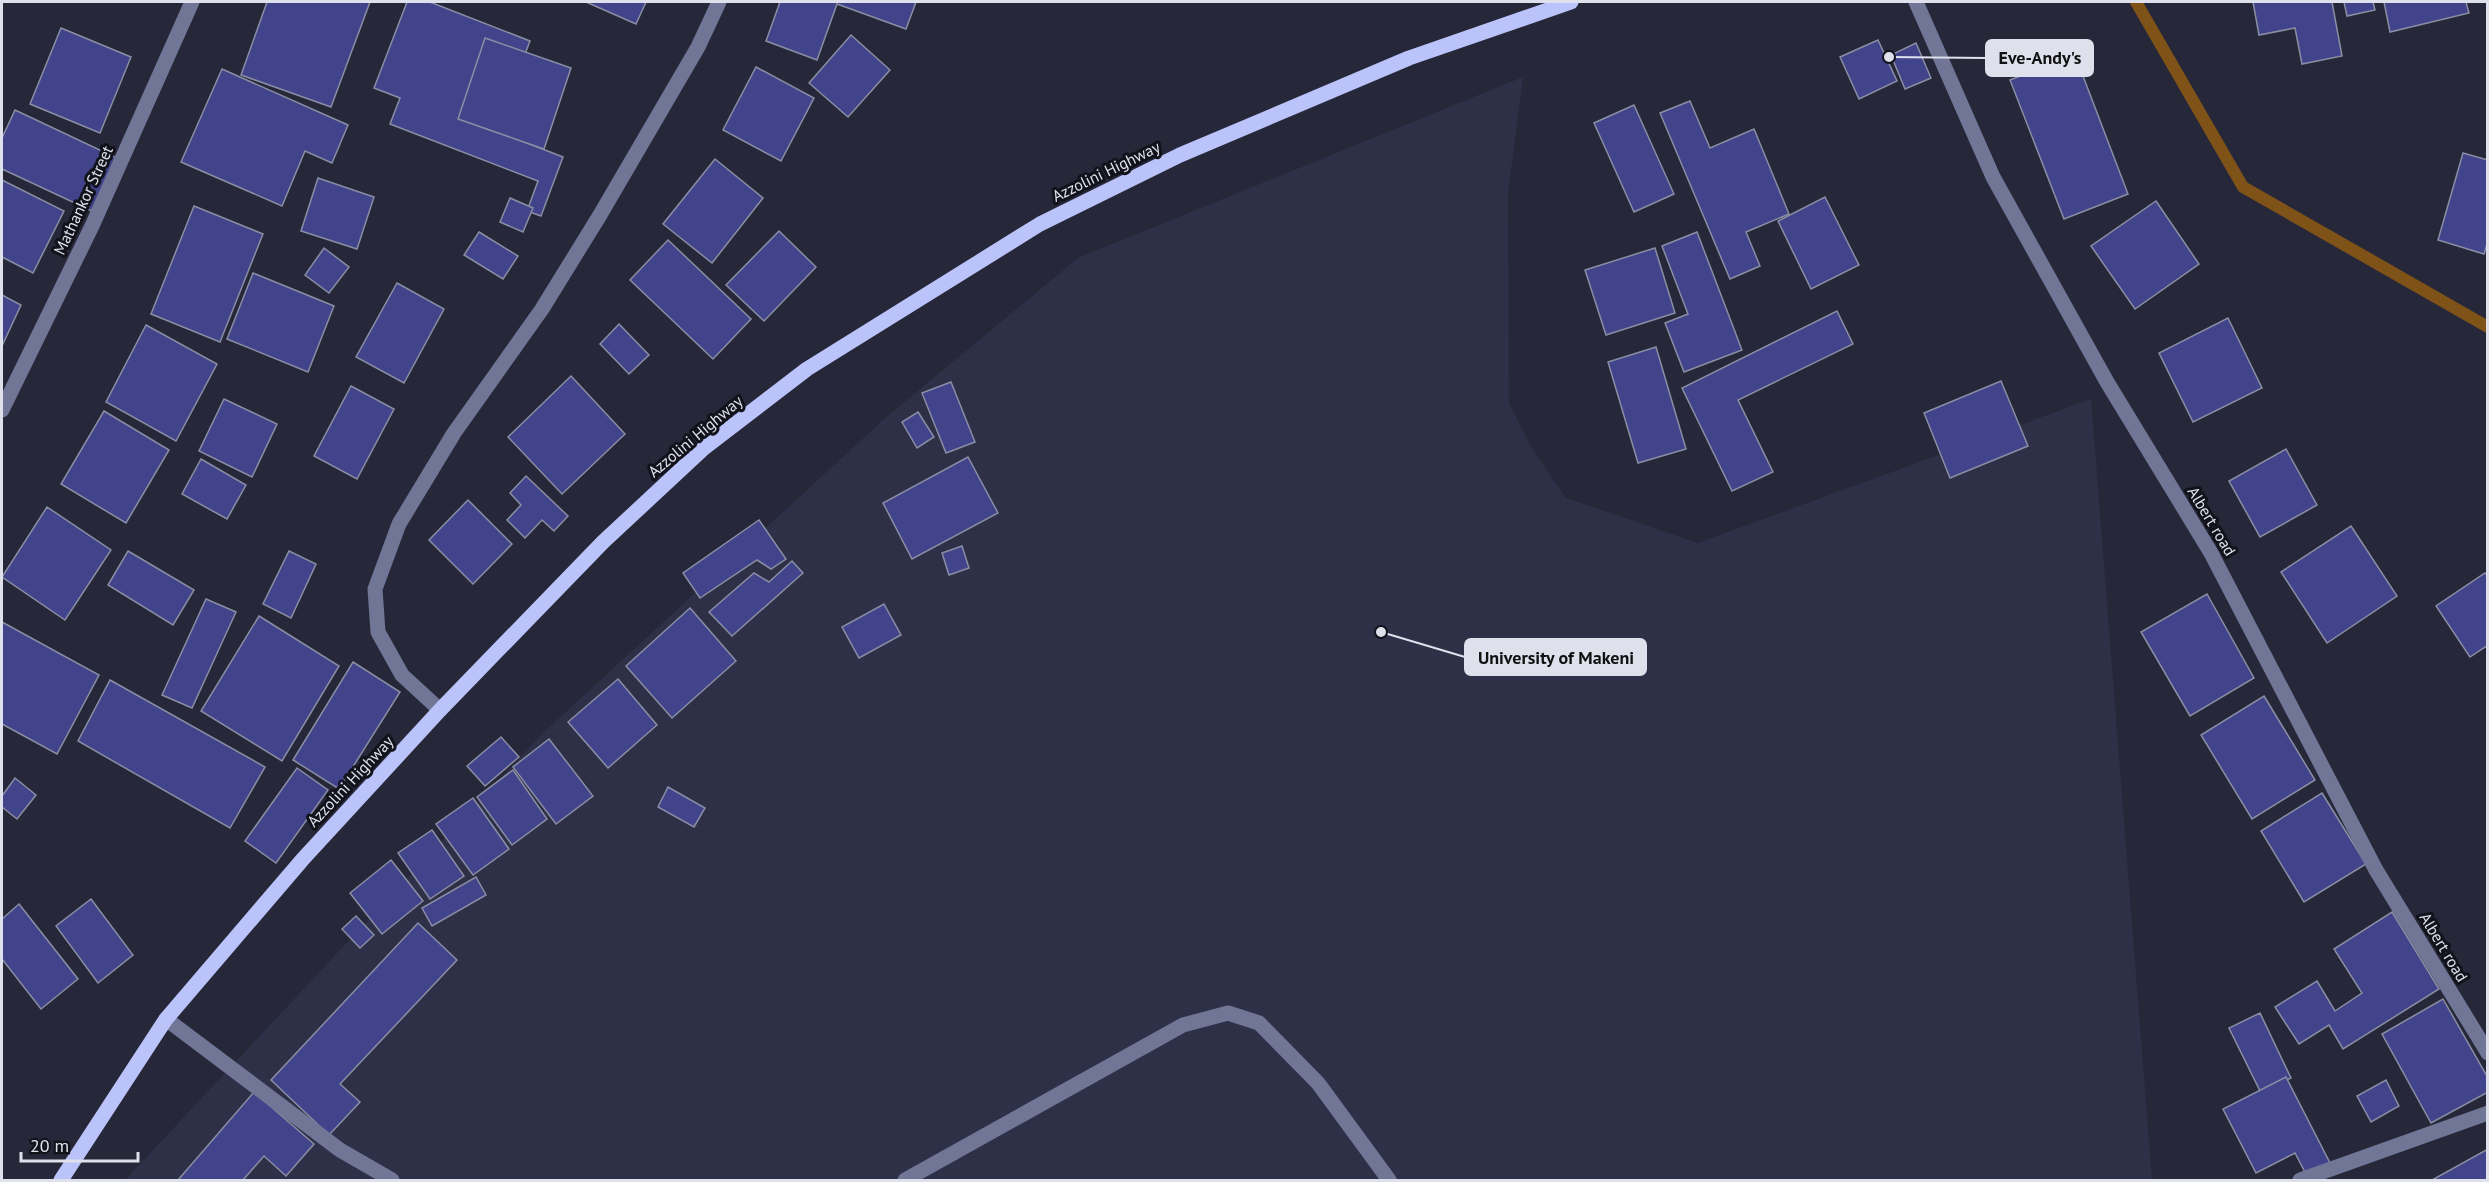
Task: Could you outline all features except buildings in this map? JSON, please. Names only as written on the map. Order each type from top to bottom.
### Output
[{"type":"main road","name":"Azzolini Highway","points":[[61,1180],[166,1019],[302,860],[441,710],[603,542],[704,448],[807,369],[1040,224],[1180,155],[1408,58],[1571,2]]},
{"type":"street","name":"Mathankor Street","points":[[2,410],[92,225],[192,2]]},
{"type":"street","points":[[441,710],[402,675],[378,632],[375,589],[399,524],[454,433],[542,309],[600,215],[698,47],[719,2]]},
{"type":"street","name":"Albert road","points":[[1916,2],[1993,177],[2107,382],[2211,553],[2376,870],[2487,1053]]},
{"type":"street","points":[[905,1180],[1183,1025],[1228,1013],[1259,1023],[1318,1083],[1389,1180]]},
{"type":"street","points":[[166,1019],[340,1150],[392,1180]]},
{"type":"street","points":[[2300,1180],[2487,1113]]},
{"type":"shaded area","points":[[1523,77],[1508,193],[1509,403],[1534,452],[1566,498],[1698,543],[2091,399],[2152,1180],[125,1180],[544,732],[883,420],[1078,258]]},
{"type":"waterway","points":[[2136,2],[2243,187],[2488,327]]},
{"type":"place","name":"Eve-Andy's","points":[[1889,57]]},
{"type":"place","name":"University of Makeni","points":[[1381,632]]}]
